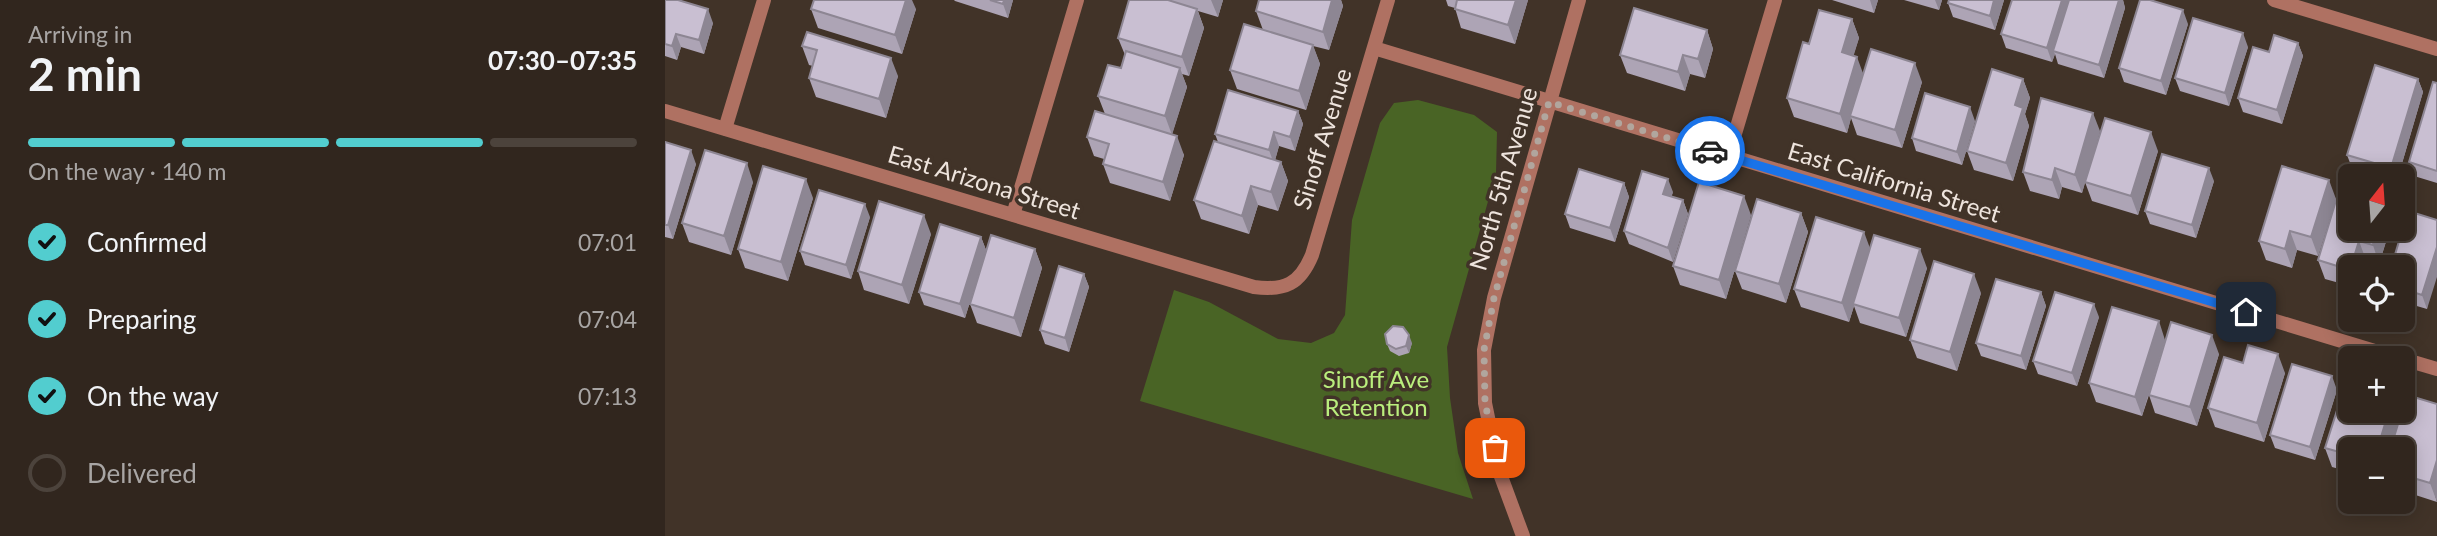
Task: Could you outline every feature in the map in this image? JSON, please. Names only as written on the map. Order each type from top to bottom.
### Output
[{"type":"street","points":[[725,129],[764,0]]},
{"type":"street","points":[[1013,215],[1077,0]]},
{"type":"street","name":"Sinoff Avenue","points":[[1291,285],[1300,279],[1312,255],[1388,0]]},
{"type":"street","name":"North 5th Avenue","points":[[1523,536],[1499,471],[1488,417],[1484,350],[1494,298],[1580,0]]},
{"type":"street","points":[[1728,157],[1775,0]]},
{"type":"street","points":[[2274,0],[2437,49]]},
{"type":"street","name":"East California Street","points":[[1374,48],[2359,346]]},
{"type":"street","name":"East Arizona Street","points":[[665,111],[1254,287],[1271,289],[1291,285]]},
{"type":"street","name":"East California Street","points":[[2415,363],[2437,369]]},
{"type":"green space","name":"Sinoff Ave Retention","points":[[1418,100],[1474,115],[1497,132],[1496,173],[1447,347],[1450,398],[1458,453],[1473,499],[1140,401],[1174,290],[1209,302],[1278,339],[1311,343],[1334,333],[1345,315],[1352,220],[1380,123],[1394,103]]},
{"type":"building","points":[[665,0],[678,0],[708,9],[699,40],[676,34],[672,46],[665,44]]},
{"type":"building","points":[[814,0],[906,0],[895,35],[811,9]]},
{"type":"building","points":[[1129,0],[1168,0],[1197,9],[1182,57],[1118,38]]},
{"type":"building","points":[[1259,0],[1332,0],[1323,32],[1256,11]]},
{"type":"building","points":[[1457,0],[1516,0],[1508,25],[1455,9]]},
{"type":"building","points":[[1949,0],[1994,0],[1990,16],[1948,3]]},
{"type":"building","points":[[2012,0],[2062,0],[2047,48],[2001,34]]},
{"type":"building","points":[[2069,0],[2119,0],[2099,65],[2053,51]]},
{"type":"building","points":[[2140,0],[2150,0],[2183,10],[2161,81],[2119,68]]},
{"type":"building","points":[[1634,8],[1707,30],[1698,59],[1683,55],[1678,72],[1620,55]]},
{"type":"building","points":[[1819,10],[1852,19],[1842,52],[1857,57],[1840,114],[1787,98],[1803,42],[1809,44]]},
{"type":"building","points":[[2193,18],[2243,33],[2225,93],[2175,78]]},
{"type":"building","points":[[1244,24],[1313,45],[1299,91],[1230,70]]},
{"type":"building","points":[[807,32],[891,58],[879,99],[809,78],[817,50],[802,46]]},
{"type":"building","points":[[2274,35],[2298,43],[2277,110],[2238,98],[2253,47],[2269,52]]},
{"type":"building","points":[[1871,49],[1915,63],[1895,130],[1850,116]]},
{"type":"building","points":[[1126,51],[1180,68],[1165,116],[1098,96],[1108,65],[1121,68]]},
{"type":"building","points":[[2375,65],[2418,79],[2392,164],[2377,164],[2347,155]]},
{"type":"building","points":[[1992,69],[2023,79],[2015,105],[2023,108],[2006,163],[1967,151]]},
{"type":"building","points":[[2433,82],[2437,83],[2437,171],[2409,162]]},
{"type":"building","points":[[1228,90],[1298,111],[1290,137],[1274,132],[1269,150],[1215,134]]},
{"type":"building","points":[[1925,93],[1970,107],[1957,152],[1912,138]]},
{"type":"building","points":[[2041,98],[2093,113],[2075,175],[2055,168],[2052,180],[2023,172]]},
{"type":"building","points":[[1095,111],[1177,136],[1163,182],[1103,164],[1109,144],[1087,137]]},
{"type":"building","points":[[2105,118],[2151,132],[2131,196],[2085,182]]},
{"type":"building","points":[[1214,141],[1281,162],[1271,192],[1251,186],[1242,216],[1194,200]]},
{"type":"building","points":[[665,142],[691,150],[668,225],[665,225]]},
{"type":"building","points":[[705,150],[747,163],[724,236],[682,223]]},
{"type":"building","points":[[2162,154],[2209,168],[2192,225],[2145,211]]},
{"type":"building","points":[[763,166],[806,179],[781,262],[738,249]]},
{"type":"building","points":[[2282,166],[2329,180],[2311,237],[2290,231],[2285,249],[2259,241]]},
{"type":"building","points":[[1579,169],[1624,183],[1610,228],[1565,214]]},
{"type":"building","points":[[1642,171],[1668,179],[1663,194],[1683,200],[1668,248],[1624,231]]},
{"type":"building","points":[[1699,182],[1744,196],[1719,280],[1673,266]]},
{"type":"building","points":[[819,190],[865,204],[846,265],[800,251]]},
{"type":"building","points":[[2338,194],[2338,242],[2359,242],[2355,255],[2338,255],[2338,266],[2318,260]]},
{"type":"building","points":[[1757,199],[1801,213],[1779,284],[1735,271]]},
{"type":"building","points":[[879,201],[924,215],[902,285],[858,271]]},
{"type":"building","points":[[2415,213],[2437,220],[2437,247],[2422,295],[2415,293],[2415,255],[2395,255],[2399,242],[2415,242]]},
{"type":"building","points":[[1816,217],[1864,232],[1842,303],[1794,289]]},
{"type":"building","points":[[940,224],[981,237],[960,304],[919,292]]},
{"type":"building","points":[[991,235],[1035,249],[1014,318],[970,304]]},
{"type":"building","points":[[1874,235],[1920,249],[1899,318],[1853,304]]},
{"type":"building","points":[[1934,261],[1974,274],[1950,352],[1910,340]]},
{"type":"building","points":[[1059,266],[1084,274],[1065,338],[1040,330]]},
{"type":"building","points":[[1996,279],[2041,292],[2021,356],[1976,343]]},
{"type":"building","points":[[2055,292],[2094,304],[2072,373],[2033,361]]},
{"type":"building","points":[[2112,307],[2159,321],[2135,397],[2089,383]]},
{"type":"building","points":[[2171,322],[2212,335],[2190,407],[2149,395]]},
{"type":"building","points":[[1393,326],[1403,327],[1409,335],[1406,346],[1396,349],[1387,344],[1385,334]]},
{"type":"building","points":[[2248,345],[2278,354],[2257,423],[2208,408],[2224,357],[2243,363]]},
{"type":"building","points":[[2292,364],[2332,376],[2310,447],[2270,435]]},
{"type":"building","points":[[2415,397],[2437,404],[2437,460],[2430,483],[2415,479],[2415,437],[2394,437],[2398,423],[2415,423]]},
{"type":"building","points":[[2338,407],[2338,423],[2385,423],[2381,437],[2338,437],[2338,452],[2325,448]]},
{"type":"way so far","points":[[1495,448],[1485,403],[1484,350],[1494,298],[1549,102],[1710,151]]},
{"type":"route","points":[[1710,151],[2246,312]]}]
